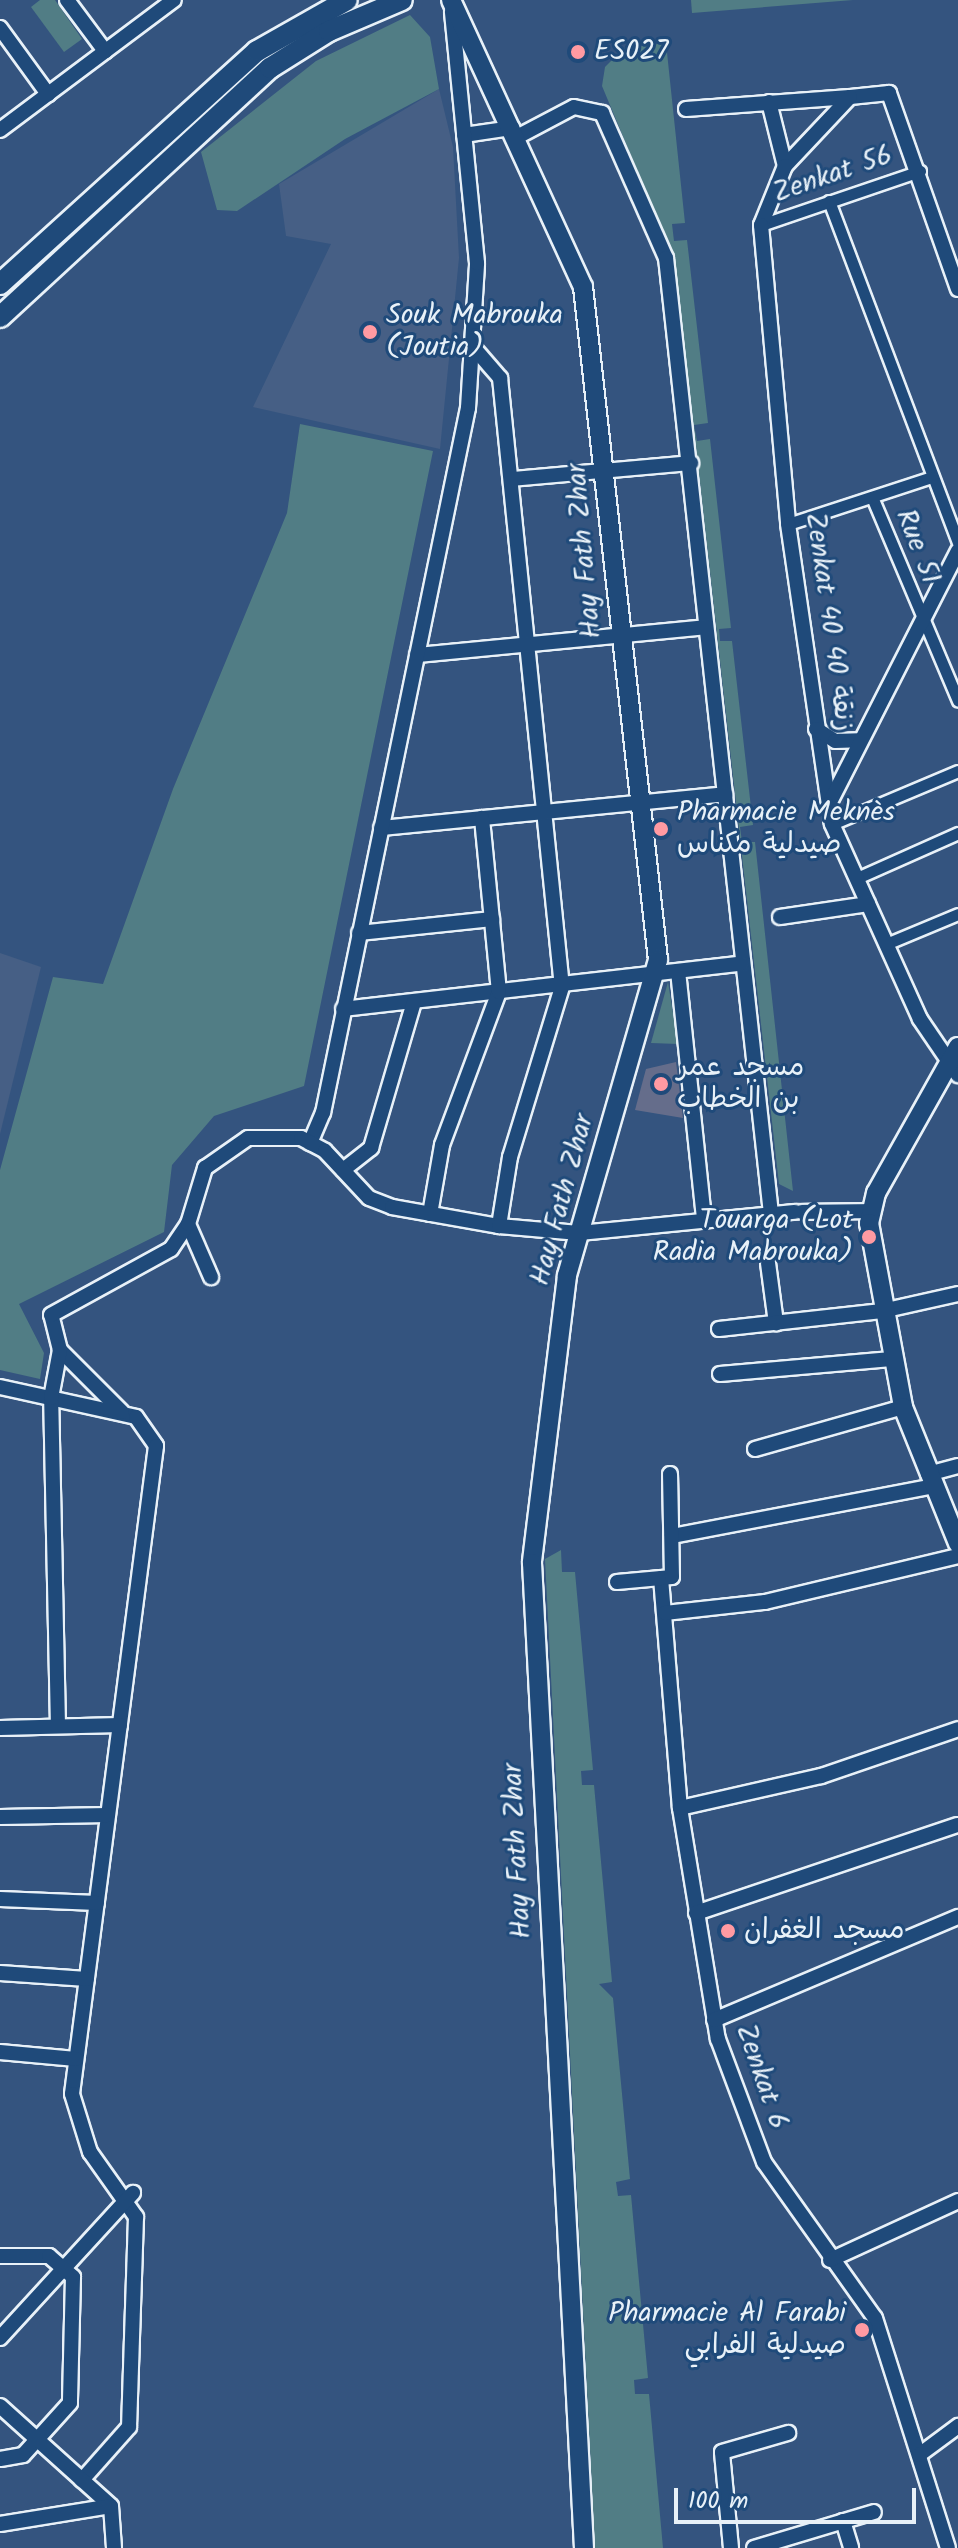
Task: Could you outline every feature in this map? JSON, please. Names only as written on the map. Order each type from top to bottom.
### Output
[{"type":"main road","points":[[0,284],[257,51],[347,0]]},
{"type":"main road","points":[[0,317],[270,68],[329,31],[402,0]]},
{"type":"street","points":[[67,0],[105,51]]},
{"type":"street","points":[[0,130],[174,0]]},
{"type":"street","points":[[310,1143],[343,1009],[417,655],[474,348],[477,263],[451,2]]},
{"type":"street","name":"Hay Fath Zhar","points":[[451,2],[583,287],[606,471],[620,635],[658,974],[567,1276],[532,1563],[584,2548]]},
{"type":"street","points":[[0,28],[48,94]]},
{"type":"street","points":[[686,109],[889,93],[920,171],[958,289]]},
{"type":"street","points":[[785,166],[850,97]]},
{"type":"street","points":[[769,102],[785,166]]},
{"type":"street","points":[[464,135],[514,133],[574,107],[602,113],[666,258],[691,463],[741,964],[771,1214]]},
{"type":"street","name":"Zenkat 40 زنقة 40","points":[[785,166],[761,225],[788,524],[828,805],[832,824],[886,944],[955,1061]]},
{"type":"street","name":"Zenkat 56","points":[[761,225],[920,171]]},
{"type":"street","points":[[829,201],[958,542]]},
{"type":"street","points":[[474,348],[500,378],[532,644],[562,987],[510,1157],[499,1226]]},
{"type":"street","points":[[512,479],[691,463]]},
{"type":"street","points":[[788,524],[932,477]]},
{"type":"street","name":"Rue 51","points":[[872,497],[920,624],[958,701]]},
{"type":"street","points":[[828,805],[958,551]]},
{"type":"street","points":[[417,655],[706,627]]},
{"type":"street","points":[[816,729],[835,741],[859,740]]},
{"type":"street","points":[[832,824],[958,771]]},
{"type":"street","points":[[381,828],[725,794]]},
{"type":"street","points":[[430,1214],[442,1145],[499,992],[482,818]]},
{"type":"street","points":[[857,878],[958,833]]},
{"type":"street","points":[[780,917],[868,904]]},
{"type":"street","points":[[886,944],[958,914]]},
{"type":"street","points":[[359,933],[492,919]]},
{"type":"street","points":[[343,1009],[562,987],[741,964]]},
{"type":"street","points":[[678,971],[704,1220]]},
{"type":"street","points":[[343,1170],[371,1148],[414,1002]]},
{"type":"street","points":[[955,1061],[870,1211],[882,1311],[903,1407],[958,1543]]},
{"type":"street","points":[[124,1414],[60,1350],[49,1329],[55,1309],[171,1249],[188,1224],[192,1195],[224,1150],[274,1134],[310,1143],[343,1170],[369,1198],[430,1214],[499,1226],[579,1233],[771,1214],[870,1211]]},
{"type":"street","points":[[188,1224],[211,1277]]},
{"type":"street","points":[[768,1263],[776,1323]]},
{"type":"street","points":[[719,1329],[882,1311],[958,1294]]},
{"type":"street","points":[[58,1726],[51,1398],[60,1350]]},
{"type":"street","points":[[720,1374],[891,1359]]},
{"type":"street","points":[[0,1387],[124,1414],[146,1424],[156,1446],[72,2094],[80,2131],[131,2195],[136,2217],[129,2427],[82,2480]]},
{"type":"street","points":[[755,1449],[903,1407]]},
{"type":"street","points":[[672,1536],[930,1480],[958,1466]]},
{"type":"street","points":[[617,1582],[672,1577],[670,1474]]},
{"type":"street","points":[[665,1613],[765,1602],[958,1556]]},
{"type":"street","name":"Zenkat 6","points":[[661,1578],[680,1808],[714,2020],[751,2135],[830,2260],[875,2318],[948,2548]]},
{"type":"street","points":[[0,1728],[120,1725]]},
{"type":"street","points":[[680,1808],[821,1776],[958,1729]]},
{"type":"street","points":[[0,1817],[108,1815]]},
{"type":"street","points":[[696,1913],[958,1825]]},
{"type":"street","points":[[0,1899],[97,1903]]},
{"type":"street","points":[[714,2020],[958,1917]]},
{"type":"street","points":[[0,1973],[87,1979]]},
{"type":"street","points":[[0,2052],[76,2059]]},
{"type":"street","points":[[0,2338],[131,2195]]},
{"type":"street","points":[[830,2260],[958,2201]]},
{"type":"street","points":[[0,2256],[49,2256],[73,2277],[70,2403],[23,2455],[0,2459]]},
{"type":"street","points":[[0,2406],[111,2506],[114,2548]]},
{"type":"street","points":[[919,2455],[958,2426]]},
{"type":"street","points":[[731,2548],[720,2464],[728,2446],[788,2433]]},
{"type":"street","points":[[0,2524],[111,2506]]},
{"type":"street","points":[[754,2548],[874,2512]]},
{"type":"street","points":[[843,2521],[851,2548]]},
{"type":"shaded area","name":"Souk Mabrouka (Joutia)","points":[[439,89],[453,147],[459,258],[440,449],[253,407],[331,244],[286,236],[279,184]]},
{"type":"shaded area","points":[[0,953],[41,967],[0,1134]]},
{"type":"green space","points":[[40,0],[55,0],[82,39],[64,52],[31,7]]},
{"type":"green space","points":[[691,0],[853,0],[692,13]]},
{"type":"green space","points":[[410,15],[430,37],[439,89],[345,139],[237,211],[217,210],[201,152],[316,61]]},
{"type":"green space","points":[[666,43],[685,223],[672,224],[674,241],[687,240],[708,423],[694,425],[697,441],[710,439],[731,628],[719,629],[720,641],[732,641],[753,825],[740,827],[742,842],[755,842],[793,1191],[779,1184],[675,261],[602,86],[605,67],[624,48]]},
{"type":"green space","points":[[300,424],[433,451],[304,1086],[214,1116],[172,1165],[164,1232],[19,1304],[44,1353],[40,1379],[0,1370],[0,1170],[53,977],[103,984],[173,789],[287,513]]},
{"type":"green space","points":[[668,982],[678,1044],[651,1043]]},
{"type":"green space","points":[[561,1550],[562,1572],[575,1572],[593,1770],[581,1771],[582,1785],[594,1785],[612,1982],[599,1984],[613,1998],[630,2179],[616,2182],[618,2196],[631,2195],[648,2378],[634,2380],[635,2394],[649,2394],[663,2548],[595,2548],[545,1559]]},
{"type":"building","name":"مسجد عمر بن الخطاب","points":[[676,1062],[683,1118],[635,1110],[646,1069]]},
{"type":"place","name":"ES027","points":[[578,52]]},
{"type":"place","name":"Souk Mabrouka (Joutia)","points":[[370,332]]},
{"type":"place","name":"Pharmacie Meknès صيدلية مكناس","points":[[661,829]]},
{"type":"place","name":"مسجد عمر بن الخطاب","points":[[661,1084]]},
{"type":"place","name":"Touarga (Lot Radia Mabrouka)","points":[[869,1237]]},
{"type":"place","name":"مسجد الغفران","points":[[728,1931]]},
{"type":"place","name":"Pharmacie Al Farabi صيدلية الفرابي","points":[[862,2330]]}]
